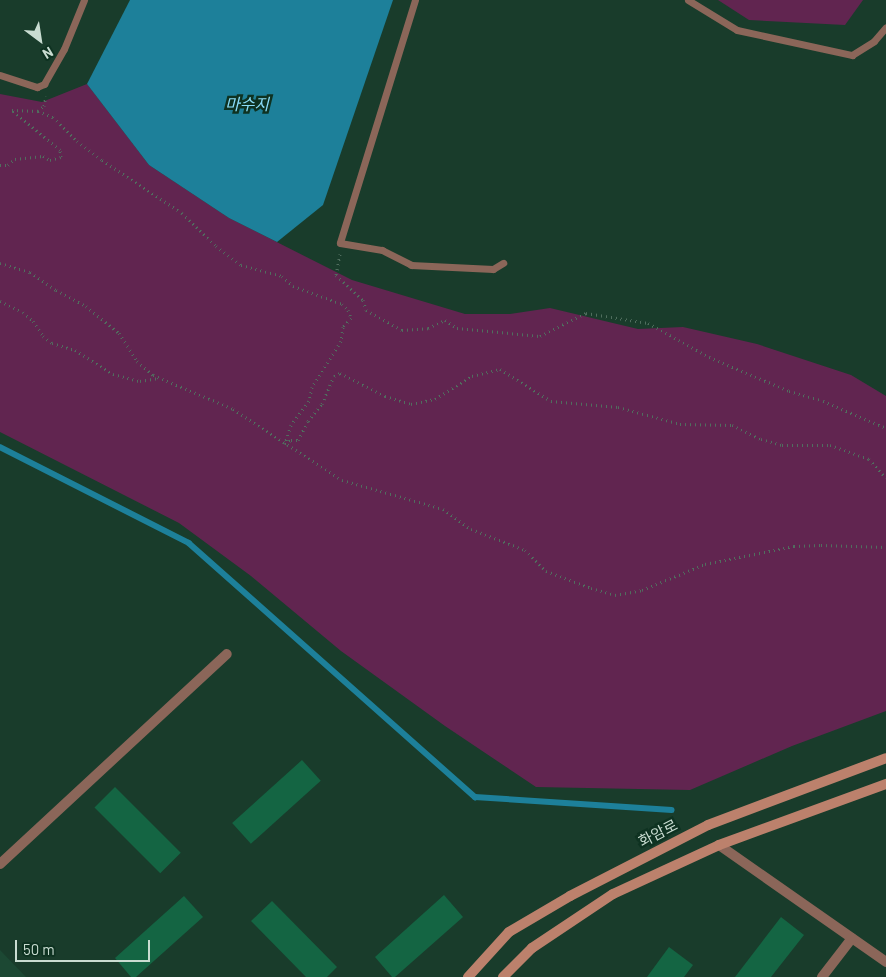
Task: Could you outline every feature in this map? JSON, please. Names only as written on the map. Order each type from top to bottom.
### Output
[{"type":"main road","name":"화암로","points":[[468,977],[509,932],[570,896],[708,824],[886,758]]},
{"type":"main road","points":[[503,977],[532,948],[613,894],[719,845],[886,784]]},
{"type":"street","points":[[0,864],[227,654]]},
{"type":"street","points":[[719,845],[886,962]]},
{"type":"street","points":[[822,977],[852,938]]},
{"type":"lane","points":[[0,75],[36,87],[44,84],[64,49],[84,0]]},
{"type":"lane","points":[[415,0],[340,243],[382,250],[411,265],[493,269],[503,263]]},
{"type":"lane","points":[[688,0],[737,30],[852,56],[874,40],[886,27]]},
{"type":"path","points":[[38,111],[44,106],[46,92],[44,84]]},
{"type":"path","points":[[0,165],[8,165],[15,159],[43,156],[50,160],[61,157],[60,150],[12,110],[38,111],[53,117],[77,141],[102,160],[150,194],[182,213],[216,246],[240,265],[282,276],[293,286],[342,304],[348,310],[351,318],[343,327],[341,342],[312,387],[309,401],[291,425],[285,444]]},
{"type":"path","points":[[342,248],[336,275],[363,300],[366,310],[402,330],[428,328],[445,320],[457,328],[540,336],[586,313],[648,323],[709,357],[789,391],[823,401],[886,428]]},
{"type":"path","points":[[0,263],[30,272],[56,290],[86,306],[119,332],[137,361],[153,375],[233,409],[342,480],[443,509],[471,529],[525,550],[546,571],[615,595],[642,590],[705,564],[794,546],[886,547]]},
{"type":"path","points":[[0,301],[23,312],[33,321],[43,336],[52,343],[74,350],[113,374],[140,381],[160,378]]},
{"type":"path","points":[[285,444],[291,440],[298,440],[308,421],[322,404],[334,376],[340,373],[385,396],[411,404],[435,399],[472,376],[500,369],[551,401],[618,407],[680,424],[732,425],[761,440],[782,445],[835,446],[869,459],[886,478]]},
{"type":"shaded area","points":[[718,0],[863,0],[845,25],[749,20]]},
{"type":"shaded area","points":[[87,84],[149,165],[229,218],[352,280],[465,314],[510,314],[550,308],[638,329],[683,327],[757,344],[851,375],[886,396],[886,711],[792,746],[690,790],[536,787],[445,726],[341,651],[251,576],[179,523],[0,432],[0,94],[42,102]]},
{"type":"shaded area","points":[[0,950],[26,977],[0,977]]},
{"type":"water","name":"마수지","points":[[130,0],[393,0],[323,205],[277,242],[229,218],[149,165],[87,84]]},
{"type":"building","points":[[302,760],[321,781],[251,844],[232,823]]},
{"type":"building","points":[[115,787],[181,853],[160,873],[94,808]]},
{"type":"building","points":[[444,895],[463,917],[395,977],[392,977],[375,957]]},
{"type":"building","points":[[184,896],[203,917],[136,977],[131,977],[115,958]]},
{"type":"building","points":[[272,901],[337,967],[327,977],[306,977],[251,921]]},
{"type":"building","points":[[781,917],[804,935],[771,977],[735,977]]},
{"type":"building","points":[[669,947],[693,965],[684,977],[647,977]]},
{"type":"waterway","points":[[0,447],[189,543],[475,797],[672,810]]}]
